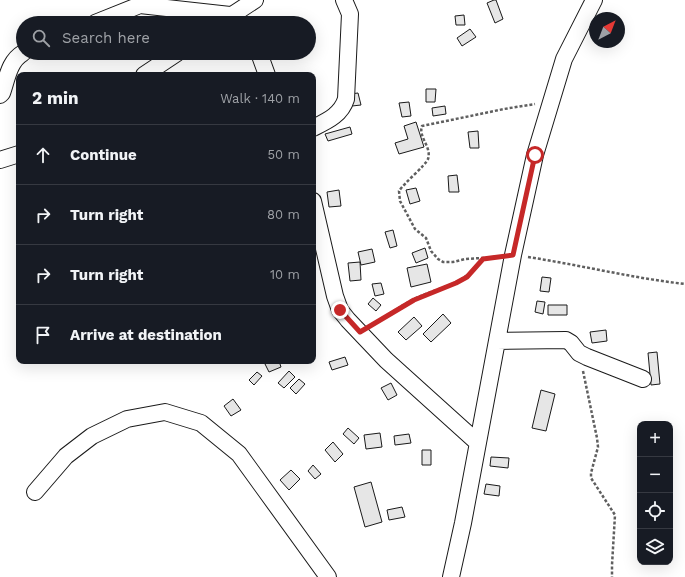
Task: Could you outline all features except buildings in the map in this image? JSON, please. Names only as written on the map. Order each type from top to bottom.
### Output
[{"type":"street","points":[[235,16],[255,0]]},
{"type":"street","points":[[316,126],[337,115],[346,99],[350,14],[344,0]]},
{"type":"street","points":[[451,577],[463,523],[513,255],[535,155],[564,59],[594,0]]},
{"type":"street","points":[[112,16],[140,5],[206,16]]},
{"type":"street","points":[[0,95],[11,66],[16,60]]},
{"type":"street","points":[[148,72],[166,60]]},
{"type":"street","points":[[261,60],[265,72]]},
{"type":"street","points":[[0,160],[16,155]]},
{"type":"street","points":[[316,214],[335,296],[340,310],[386,360],[478,442]]},
{"type":"street","points":[[497,340],[566,340],[571,343],[579,353],[643,379]]},
{"type":"street","points":[[35,492],[66,456],[92,436],[126,419],[165,412],[200,423],[239,454],[328,577]]},
{"type":"path","points":[[551,102],[504,108],[423,125],[421,128],[428,152],[427,160],[399,191],[400,200],[415,229],[426,238],[431,251],[443,262],[513,255],[562,262],[652,281],[685,284]]},
{"type":"path","points":[[360,332],[414,300],[456,283],[471,273],[483,259]]},
{"type":"path","points":[[579,353],[598,447],[591,472],[591,478],[615,515],[612,577]]},
{"type":"route","points":[[340,310],[360,332],[414,300],[467,277],[475,270],[483,259],[513,255],[535,155]]}]
